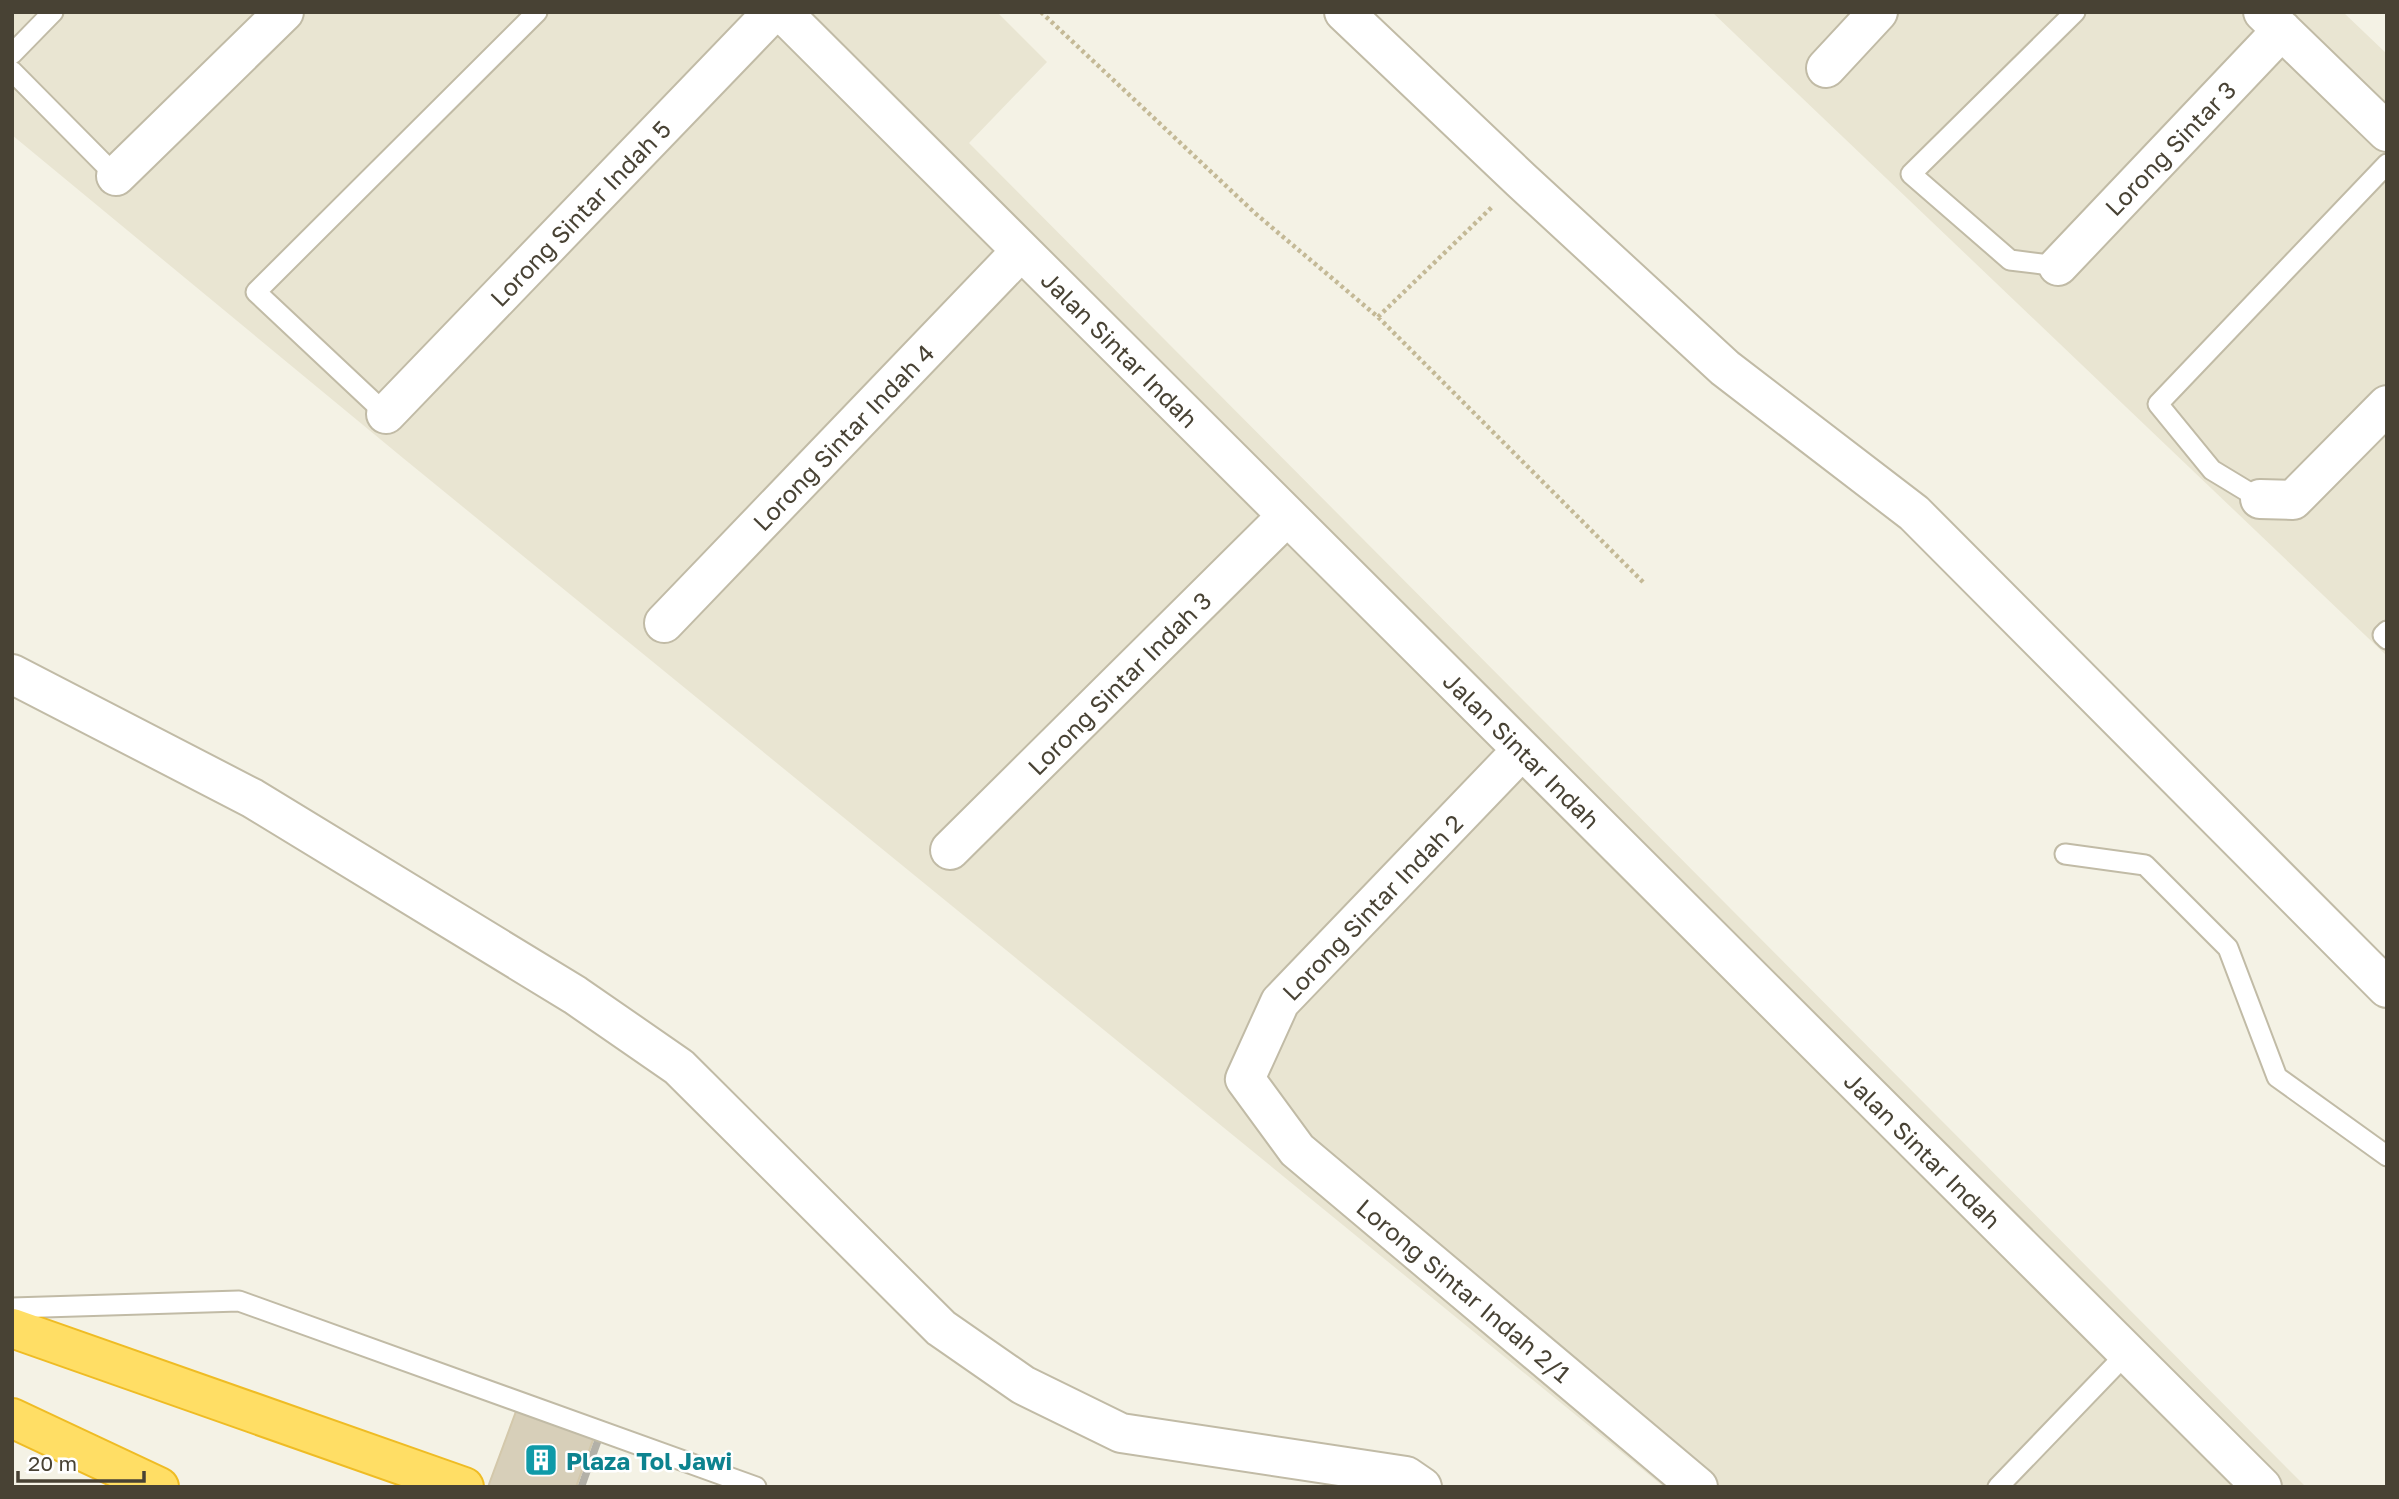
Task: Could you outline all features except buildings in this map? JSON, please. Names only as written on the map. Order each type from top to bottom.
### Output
[{"type":"highway","points":[[12,1328],[464,1487]]},
{"type":"highway","points":[[12,1418],[128,1477],[159,1487]]},
{"type":"street","points":[[116,176],[284,12]]},
{"type":"street","name":"Lorong Sintar Indah 5","points":[[386,414],[773,12]]},
{"type":"street","name":"Jalan Sintar Indah","points":[[782,12],[2262,1487]]},
{"type":"street","points":[[1344,12],[1725,368],[1914,513],[2387,988]]},
{"type":"street","points":[[1826,68],[1878,12]]},
{"type":"street","points":[[2272,21],[2387,132]]},
{"type":"street","name":"Lorong Sintar 3","points":[[2058,266],[2272,21]]},
{"type":"street","name":"Lorong Sintar Indah 4","points":[[664,623],[1021,251]]},
{"type":"street","points":[[2260,499],[2293,500],[2387,405]]},
{"type":"street","name":"Lorong Sintar Indah 3","points":[[950,850],[1287,516]]},
{"type":"street","points":[[12,674],[251,798],[575,995],[679,1066],[941,1328],[1023,1385],[1121,1433],[1406,1476],[1422,1487]]},
{"type":"street","name":"Lorong Sintar Indah 2","points":[[1245,1079],[1280,1002],[1522,750]]},
{"type":"street","name":"Lorong Sintar Indah 2/1","points":[[1245,1079],[1297,1150],[1698,1487]]},
{"type":"lane","points":[[12,54],[53,12]]},
{"type":"lane","points":[[386,414],[257,292],[537,12]]},
{"type":"lane","points":[[2058,266],[2010,260],[1911,174],[2075,12]]},
{"type":"lane","points":[[12,71],[116,176]]},
{"type":"lane","points":[[2260,499],[2212,470],[2158,404],[2387,164]]},
{"type":"lane","points":[[2387,631],[2383,635],[2387,639]]},
{"type":"lane","points":[[2065,854],[2145,865],[2228,948],[2277,1077],[2387,1156]]},
{"type":"lane","points":[[12,1308],[239,1301],[756,1487]]},
{"type":"lane","points":[[1998,1487],[2127,1353]]},
{"type":"path","points":[[1041,12],[1256,214],[1378,317],[1643,582]]},
{"type":"path","points":[[1378,317],[1521,180]]},
{"type":"shaded area","points":[[12,12],[997,12],[1047,62],[969,143],[2306,1487],[1664,1487],[403,458],[12,135]]},
{"type":"shaded area","points":[[1712,12],[2343,12],[2387,54],[2387,656]]},
{"type":"place","name":"Plaza Tol Jawi","points":[[541,1460]]}]
